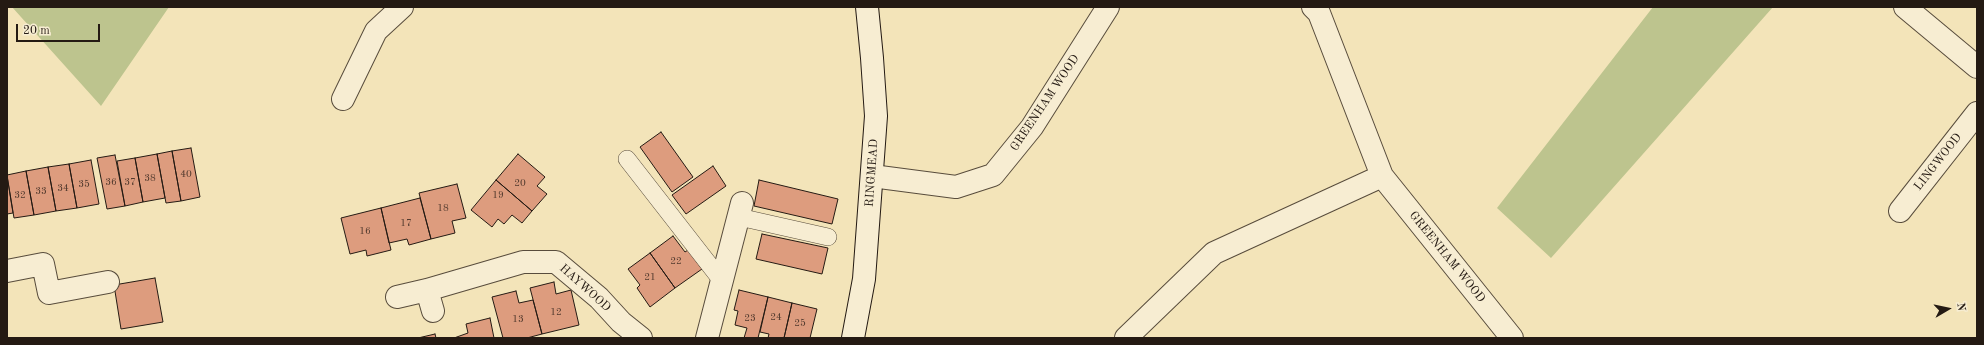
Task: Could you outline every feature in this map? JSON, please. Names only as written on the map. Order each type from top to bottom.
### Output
[{"type":"street","points":[[344,99],[376,31],[402,7]]},
{"type":"street","name":"RINGMEAD","points":[[853,338],[864,279],[876,116],[867,7]]},
{"type":"street","name":"GREENHAM WOOD","points":[[872,176],[956,187],[993,175],[1032,127],[1108,7]]},
{"type":"street","points":[[1905,7],[1977,67]]},
{"type":"street","name":"GREENHAM WOOD","points":[[1320,9],[1382,176],[1512,338]]},
{"type":"street","name":"LINGWOOD","points":[[1900,211],[1977,113]]},
{"type":"street","points":[[1126,338],[1214,253],[1382,176]]},
{"type":"street","points":[[707,338],[740,210]]},
{"type":"street","name":"HAYWOOD","points":[[397,297],[427,290],[523,262],[556,262],[599,298],[621,322],[641,338]]},
{"type":"street","points":[[7,271],[43,264],[49,293],[108,282]]},
{"type":"street","points":[[427,290],[433,311]]},
{"type":"lane","points":[[627,160],[722,281]]},
{"type":"lane","points":[[740,210],[828,237]]},
{"type":"green space","points":[[12,7],[169,7],[101,106]]},
{"type":"green space","points":[[1653,7],[1773,7],[1551,258],[1497,208]]},
{"type":"building","points":[[661,132],[693,177],[672,192],[640,147]]},
{"type":"building","points":[[191,148],[200,197],[181,201],[172,151]]},
{"type":"building","points":[[172,151],[181,201],[166,203],[157,154]]},
{"type":"building","points":[[157,154],[165,198],[143,202],[135,158]]},
{"type":"building","points":[[518,154],[545,177],[537,186],[547,194],[532,211],[496,180]]},
{"type":"building","points":[[115,155],[125,206],[107,209],[97,158]]},
{"type":"building","points":[[135,158],[143,202],[125,206],[117,161]]},
{"type":"building","points":[[91,160],[99,204],[77,208],[69,164]]},
{"type":"building","points":[[69,164],[77,208],[56,211],[48,167]]},
{"type":"building","points":[[713,166],[726,186],[686,214],[672,195]]},
{"type":"building","points":[[48,167],[56,211],[34,215],[26,171]]},
{"type":"building","points":[[26,171],[34,215],[14,218],[7,175]]},
{"type":"building","points":[[7,176],[13,213],[7,214]]},
{"type":"building","points":[[496,180],[532,211],[522,223],[512,215],[504,224],[498,219],[492,227],[471,210]]},
{"type":"building","points":[[759,180],[838,199],[832,224],[754,206]]},
{"type":"building","points":[[457,184],[466,218],[452,221],[455,233],[431,239],[419,193]]},
{"type":"building","points":[[420,198],[431,239],[409,245],[407,239],[389,243],[381,208]]},
{"type":"building","points":[[381,208],[391,250],[367,256],[366,250],[350,254],[341,218]]},
{"type":"building","points":[[762,234],[828,248],[822,274],[756,259]]},
{"type":"building","points":[[673,236],[685,252],[688,250],[702,269],[675,288],[650,253]]},
{"type":"building","points":[[650,253],[675,288],[650,307],[637,288],[640,285],[628,269]]},
{"type":"building","points":[[155,278],[163,322],[121,329],[114,285]]},
{"type":"building","points":[[554,282],[556,294],[571,290],[579,325],[542,334],[530,288]]},
{"type":"building","points":[[739,290],[768,297],[758,338],[744,338],[747,328],[735,325],[738,311],[734,310]]},
{"type":"building","points":[[516,291],[519,303],[533,300],[542,334],[527,338],[503,338],[492,297]]},
{"type":"building","points":[[768,297],[792,303],[784,338],[768,338],[769,334],[760,332]]},
{"type":"building","points":[[792,303],[817,309],[810,338],[784,338]]},
{"type":"building","points":[[490,318],[494,338],[454,338],[468,333],[466,324]]},
{"type":"building","points":[[435,334],[436,338],[418,338]]}]
